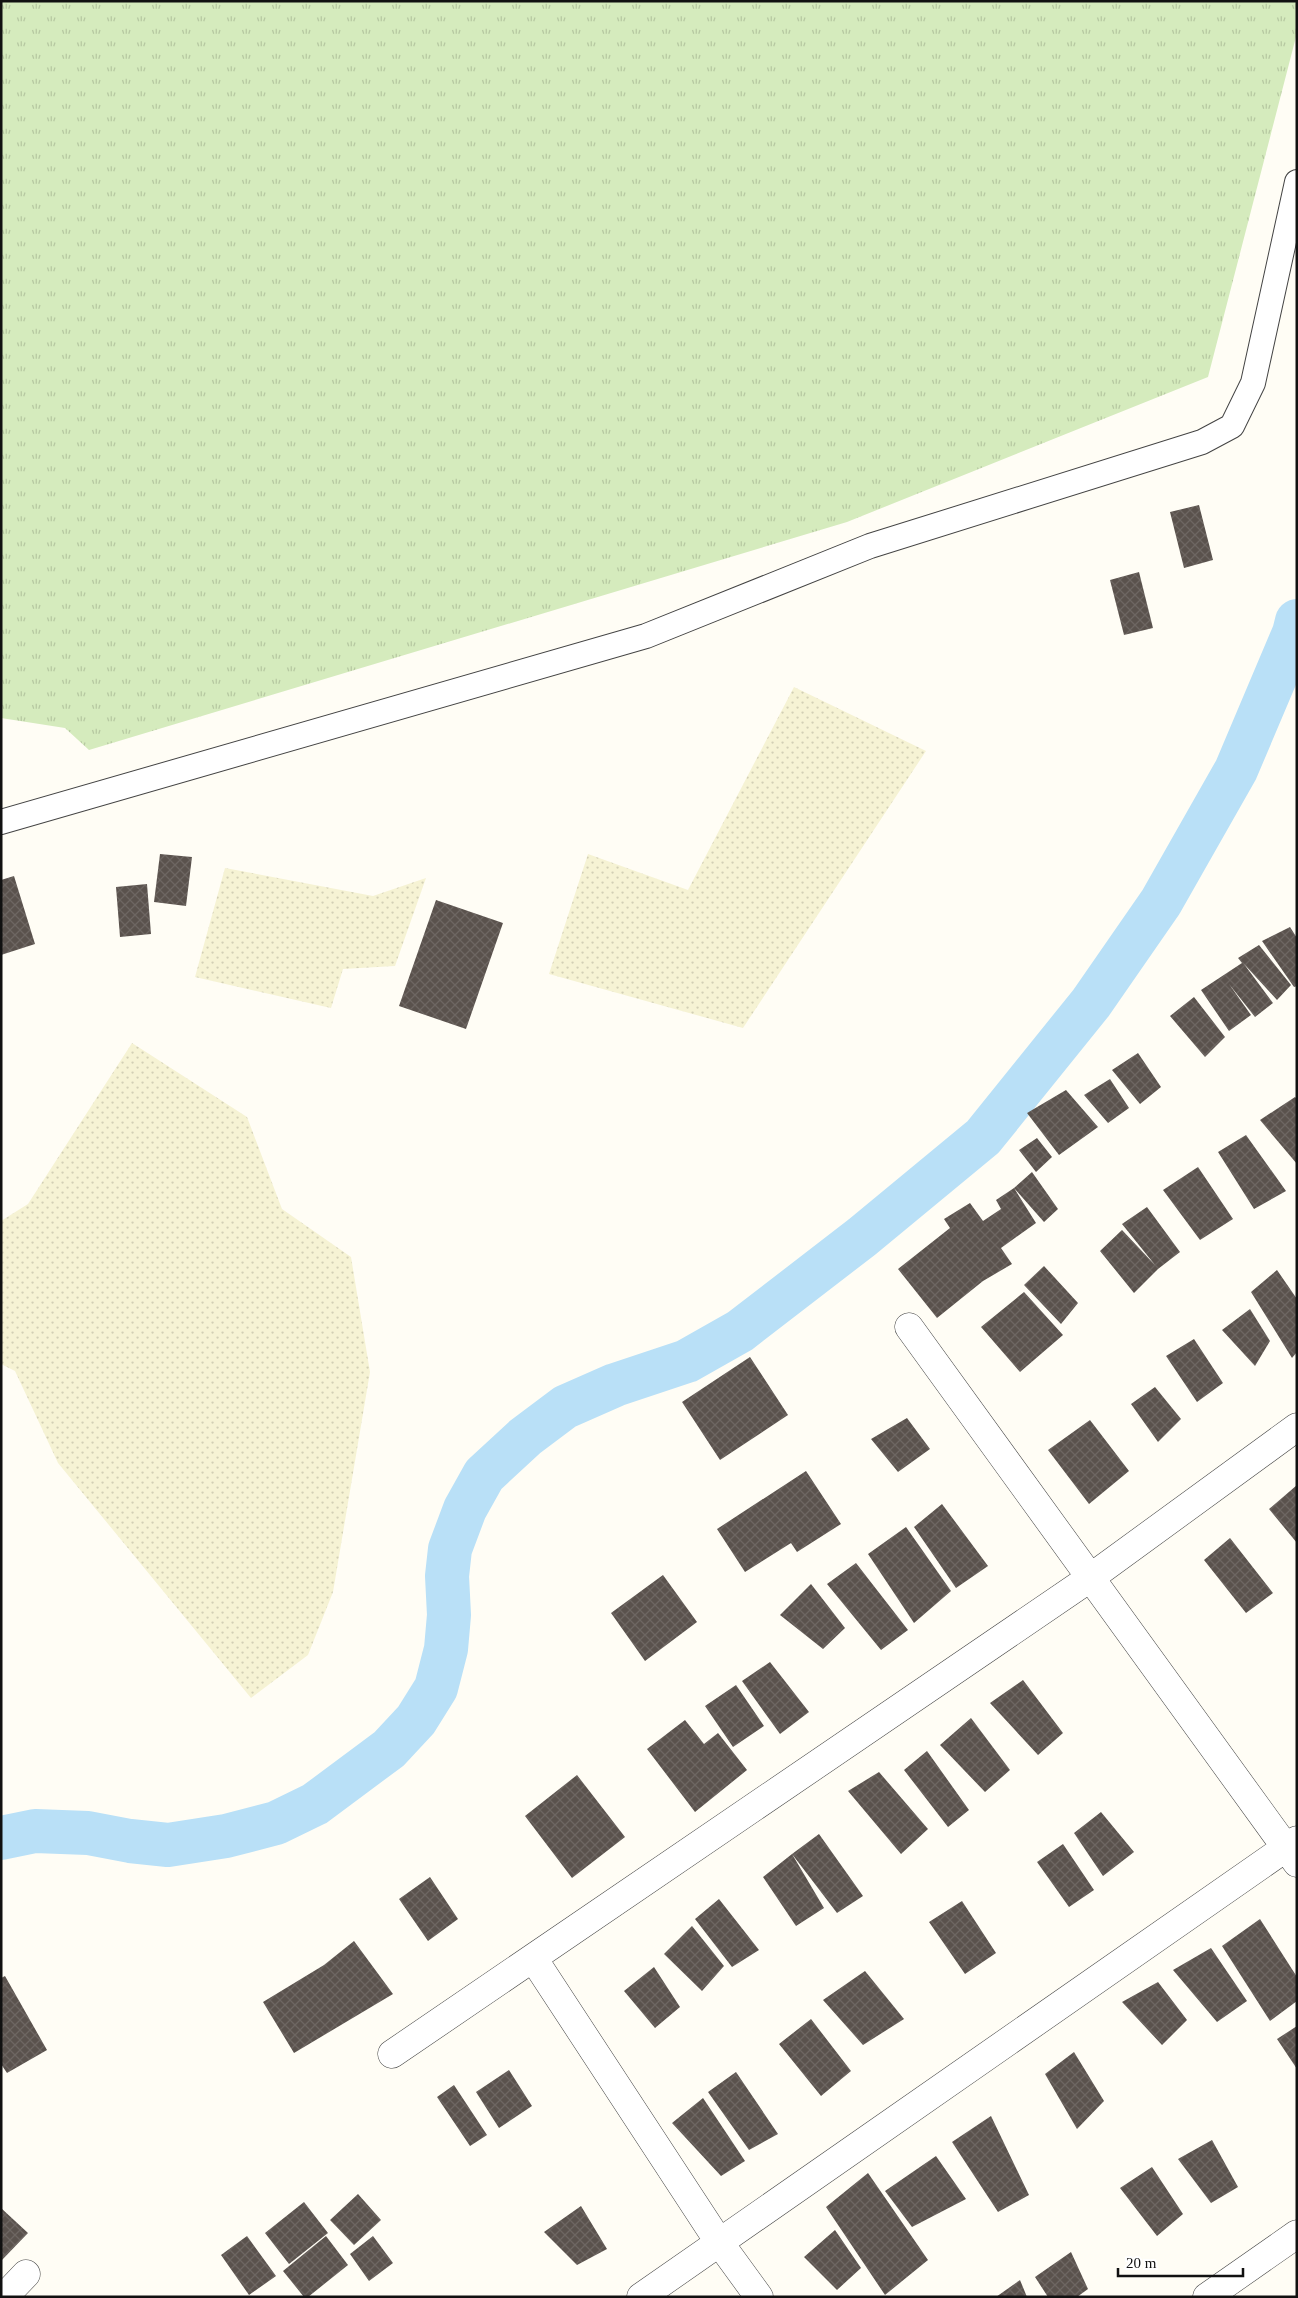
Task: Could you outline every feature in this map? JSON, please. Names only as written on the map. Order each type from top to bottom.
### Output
[{"type":"street","points":[[641,2297],[1293,1850],[1090,1578],[909,1327]]},
{"type":"street","points":[[392,2054],[1090,1578],[1297,1427]]},
{"type":"street","points":[[533,1958],[719,2242],[759,2297]]},
{"type":"street","points":[[1207,2297],[1297,2234]]},
{"type":"street","points":[[4,2297],[26,2274]]},
{"type":"lane","points":[[1,822],[646,636],[870,546],[1210,438],[1232,426],[1253,383],[1297,182]]},
{"type":"shaded area","points":[[794,687],[926,751],[743,1028],[549,974],[588,854],[688,890]]},
{"type":"shaded area","points":[[225,868],[373,896],[426,878],[395,966],[343,969],[331,1008],[195,977]]},
{"type":"shaded area","points":[[132,1043],[247,1117],[282,1209],[351,1257],[370,1372],[333,1592],[308,1655],[251,1698],[58,1463],[15,1371],[1,1364],[1,1221],[28,1204]]},
{"type":"green space","points":[[1,1],[1297,1],[1297,33],[1208,377],[847,522],[89,750],[65,728],[1,718]]},
{"type":"building","points":[[1199,505],[1213,560],[1184,568],[1170,512]]},
{"type":"building","points":[[1139,572],[1153,628],[1124,635],[1110,580]]},
{"type":"building","points":[[160,854],[192,857],[186,906],[154,902]]},
{"type":"building","points":[[14,876],[35,944],[1,955],[1,880]]},
{"type":"building","points":[[147,884],[151,934],[120,937],[116,887]]},
{"type":"building","points":[[436,900],[503,923],[466,1029],[399,1006]]},
{"type":"building","points":[[1290,927],[1297,938],[1297,986],[1294,987],[1262,941]]},
{"type":"building","points":[[1259,945],[1291,985],[1277,1000],[1244,964],[1273,1003],[1255,1017],[1229,984],[1251,1015],[1229,1031],[1201,990],[1242,963],[1238,958]]},
{"type":"building","points":[[1194,997],[1225,1037],[1205,1057],[1170,1016]]},
{"type":"building","points":[[1138,1053],[1161,1087],[1140,1104],[1112,1070]]},
{"type":"building","points":[[1110,1079],[1129,1108],[1108,1123],[1084,1095]]},
{"type":"building","points":[[1066,1090],[1098,1127],[1059,1155],[1027,1113]]},
{"type":"building","points":[[1295,1097],[1297,1099],[1297,1164],[1260,1120]]},
{"type":"building","points":[[1246,1135],[1286,1191],[1254,1209],[1218,1152]]},
{"type":"building","points":[[1037,1138],[1052,1157],[1036,1172],[1019,1150]]},
{"type":"building","points":[[1198,1167],[1233,1219],[1200,1240],[1163,1190]]},
{"type":"building","points":[[1032,1172],[1058,1209],[1044,1222],[1014,1188]]},
{"type":"building","points":[[1014,1188],[1036,1223],[1001,1248],[1012,1264],[983,1281],[937,1318],[898,1269],[950,1228],[944,1219],[970,1203],[983,1221],[1001,1209],[996,1200]]},
{"type":"building","points":[[1147,1207],[1180,1252],[1158,1269],[1134,1293],[1100,1251],[1122,1230],[1155,1265],[1122,1224]]},
{"type":"building","points":[[1044,1266],[1078,1303],[1061,1324],[1024,1285]]},
{"type":"building","points":[[1277,1270],[1297,1299],[1297,1352],[1292,1358],[1251,1292]]},
{"type":"building","points":[[1024,1292],[1063,1335],[1020,1372],[981,1327]]},
{"type":"building","points":[[1250,1309],[1270,1341],[1255,1366],[1222,1330]]},
{"type":"building","points":[[1194,1339],[1223,1383],[1197,1402],[1166,1356]]},
{"type":"building","points":[[750,1357],[788,1415],[720,1460],[682,1402]]},
{"type":"building","points":[[1155,1387],[1181,1419],[1158,1442],[1131,1404]]},
{"type":"building","points":[[907,1418],[930,1449],[898,1472],[871,1439]]},
{"type":"building","points":[[1090,1420],[1129,1471],[1089,1504],[1048,1450]]},
{"type":"building","points":[[806,1471],[841,1524],[797,1552],[791,1543],[745,1572],[717,1529]]},
{"type":"building","points":[[1297,1485],[1297,1543],[1269,1509]]},
{"type":"building","points":[[942,1504],[988,1566],[956,1588],[914,1527]]},
{"type":"building","points":[[906,1527],[951,1591],[914,1623],[868,1554]]},
{"type":"building","points":[[1230,1538],[1273,1593],[1246,1613],[1204,1560]]},
{"type":"building","points":[[856,1563],[908,1630],[881,1650],[827,1584]]},
{"type":"building","points":[[663,1575],[697,1622],[645,1661],[611,1613]]},
{"type":"building","points":[[811,1584],[845,1628],[823,1649],[780,1615]]},
{"type":"building","points":[[770,1662],[809,1712],[780,1734],[742,1681]]},
{"type":"building","points":[[1023,1680],[1063,1733],[1038,1755],[990,1703]]},
{"type":"building","points":[[736,1685],[764,1726],[733,1747],[705,1706]]},
{"type":"building","points":[[971,1718],[1010,1770],[985,1792],[940,1745]]},
{"type":"building","points":[[685,1720],[704,1744],[718,1733],[747,1770],[695,1812],[647,1749]]},
{"type":"building","points":[[927,1751],[969,1810],[948,1827],[904,1770]]},
{"type":"building","points":[[879,1772],[928,1829],[901,1854],[848,1791]]},
{"type":"building","points":[[577,1775],[625,1837],[572,1878],[525,1816]]},
{"type":"building","points":[[1101,1812],[1134,1852],[1103,1876],[1074,1833]]},
{"type":"building","points":[[819,1834],[863,1896],[837,1913],[792,1854]]},
{"type":"building","points":[[1063,1844],[1094,1890],[1069,1907],[1037,1862]]},
{"type":"building","points":[[792,1854],[824,1908],[796,1926],[763,1877]]},
{"type":"building","points":[[430,1877],[458,1919],[428,1941],[399,1899]]},
{"type":"building","points":[[719,1899],[759,1950],[732,1967],[695,1919]]},
{"type":"building","points":[[962,1901],[996,1953],[965,1974],[929,1922]]},
{"type":"building","points":[[1260,1919],[1297,1977],[1297,2001],[1270,2021],[1222,1946]]},
{"type":"building","points":[[692,1926],[724,1966],[702,1991],[664,1954]]},
{"type":"building","points":[[354,1941],[393,1994],[294,2053],[263,2002],[324,1965]]},
{"type":"building","points":[[1211,1948],[1247,2001],[1217,2022],[1173,1970]]},
{"type":"building","points":[[654,1967],[680,2007],[655,2028],[624,1991]]},
{"type":"building","points":[[865,1971],[904,2019],[863,2045],[823,2000]]},
{"type":"building","points":[[5,1976],[47,2050],[7,2073],[1,2064],[1,1978]]},
{"type":"building","points":[[1158,1982],[1187,2020],[1162,2045],[1122,2002]]},
{"type":"building","points":[[811,2019],[851,2071],[821,2096],[779,2044]]},
{"type":"building","points":[[1297,2026],[1297,2069],[1277,2039]]},
{"type":"building","points":[[1074,2052],[1104,2101],[1077,2129],[1045,2074]]},
{"type":"building","points":[[509,2070],[532,2106],[499,2128],[476,2092]]},
{"type":"building","points":[[736,2072],[778,2134],[749,2150],[708,2092]]},
{"type":"building","points":[[454,2085],[487,2135],[470,2146],[437,2097]]},
{"type":"building","points":[[703,2098],[745,2161],[721,2176],[672,2123]]},
{"type":"building","points":[[991,2116],[1029,2195],[998,2212],[952,2142]]},
{"type":"building","points":[[1212,2140],[1238,2187],[1211,2203],[1178,2159]]},
{"type":"building","points":[[936,2156],[966,2199],[912,2227],[885,2191]]},
{"type":"building","points":[[1152,2167],[1183,2214],[1157,2236],[1120,2188]]},
{"type":"building","points":[[868,2173],[928,2260],[885,2295],[826,2207]]},
{"type":"building","points":[[358,2194],[381,2220],[354,2245],[330,2220]]},
{"type":"building","points":[[304,2202],[328,2233],[289,2264],[265,2233]]},
{"type":"building","points":[[581,2206],[607,2249],[577,2265],[544,2232]]},
{"type":"building","points":[[1,2208],[28,2233],[1,2261]]},
{"type":"building","points":[[835,2230],[861,2268],[837,2290],[804,2257]]},
{"type":"building","points":[[247,2236],[276,2276],[249,2295],[221,2255]]},
{"type":"building","points":[[326,2236],[348,2265],[308,2297],[304,2297],[283,2271]]},
{"type":"building","points":[[373,2236],[393,2263],[369,2281],[350,2254]]},
{"type":"building","points":[[1071,2252],[1088,2289],[1077,2297],[1048,2297],[1035,2277]]},
{"type":"building","points":[[1020,2280],[1027,2297],[996,2297]]},
{"type":"waterway","points":[[1,1838],[35,1831],[88,1833],[130,1841],[168,1845],[226,1836],[276,1823],[315,1804],[389,1749],[416,1720],[436,1688],[446,1649],[449,1615],[447,1576],[450,1549],[465,1509],[484,1475],[525,1437],[565,1407],[615,1385],[687,1361],[740,1331],[862,1237],[983,1137],[1091,1003],[1161,902],[1236,770],[1294,633],[1297,621]]}]
